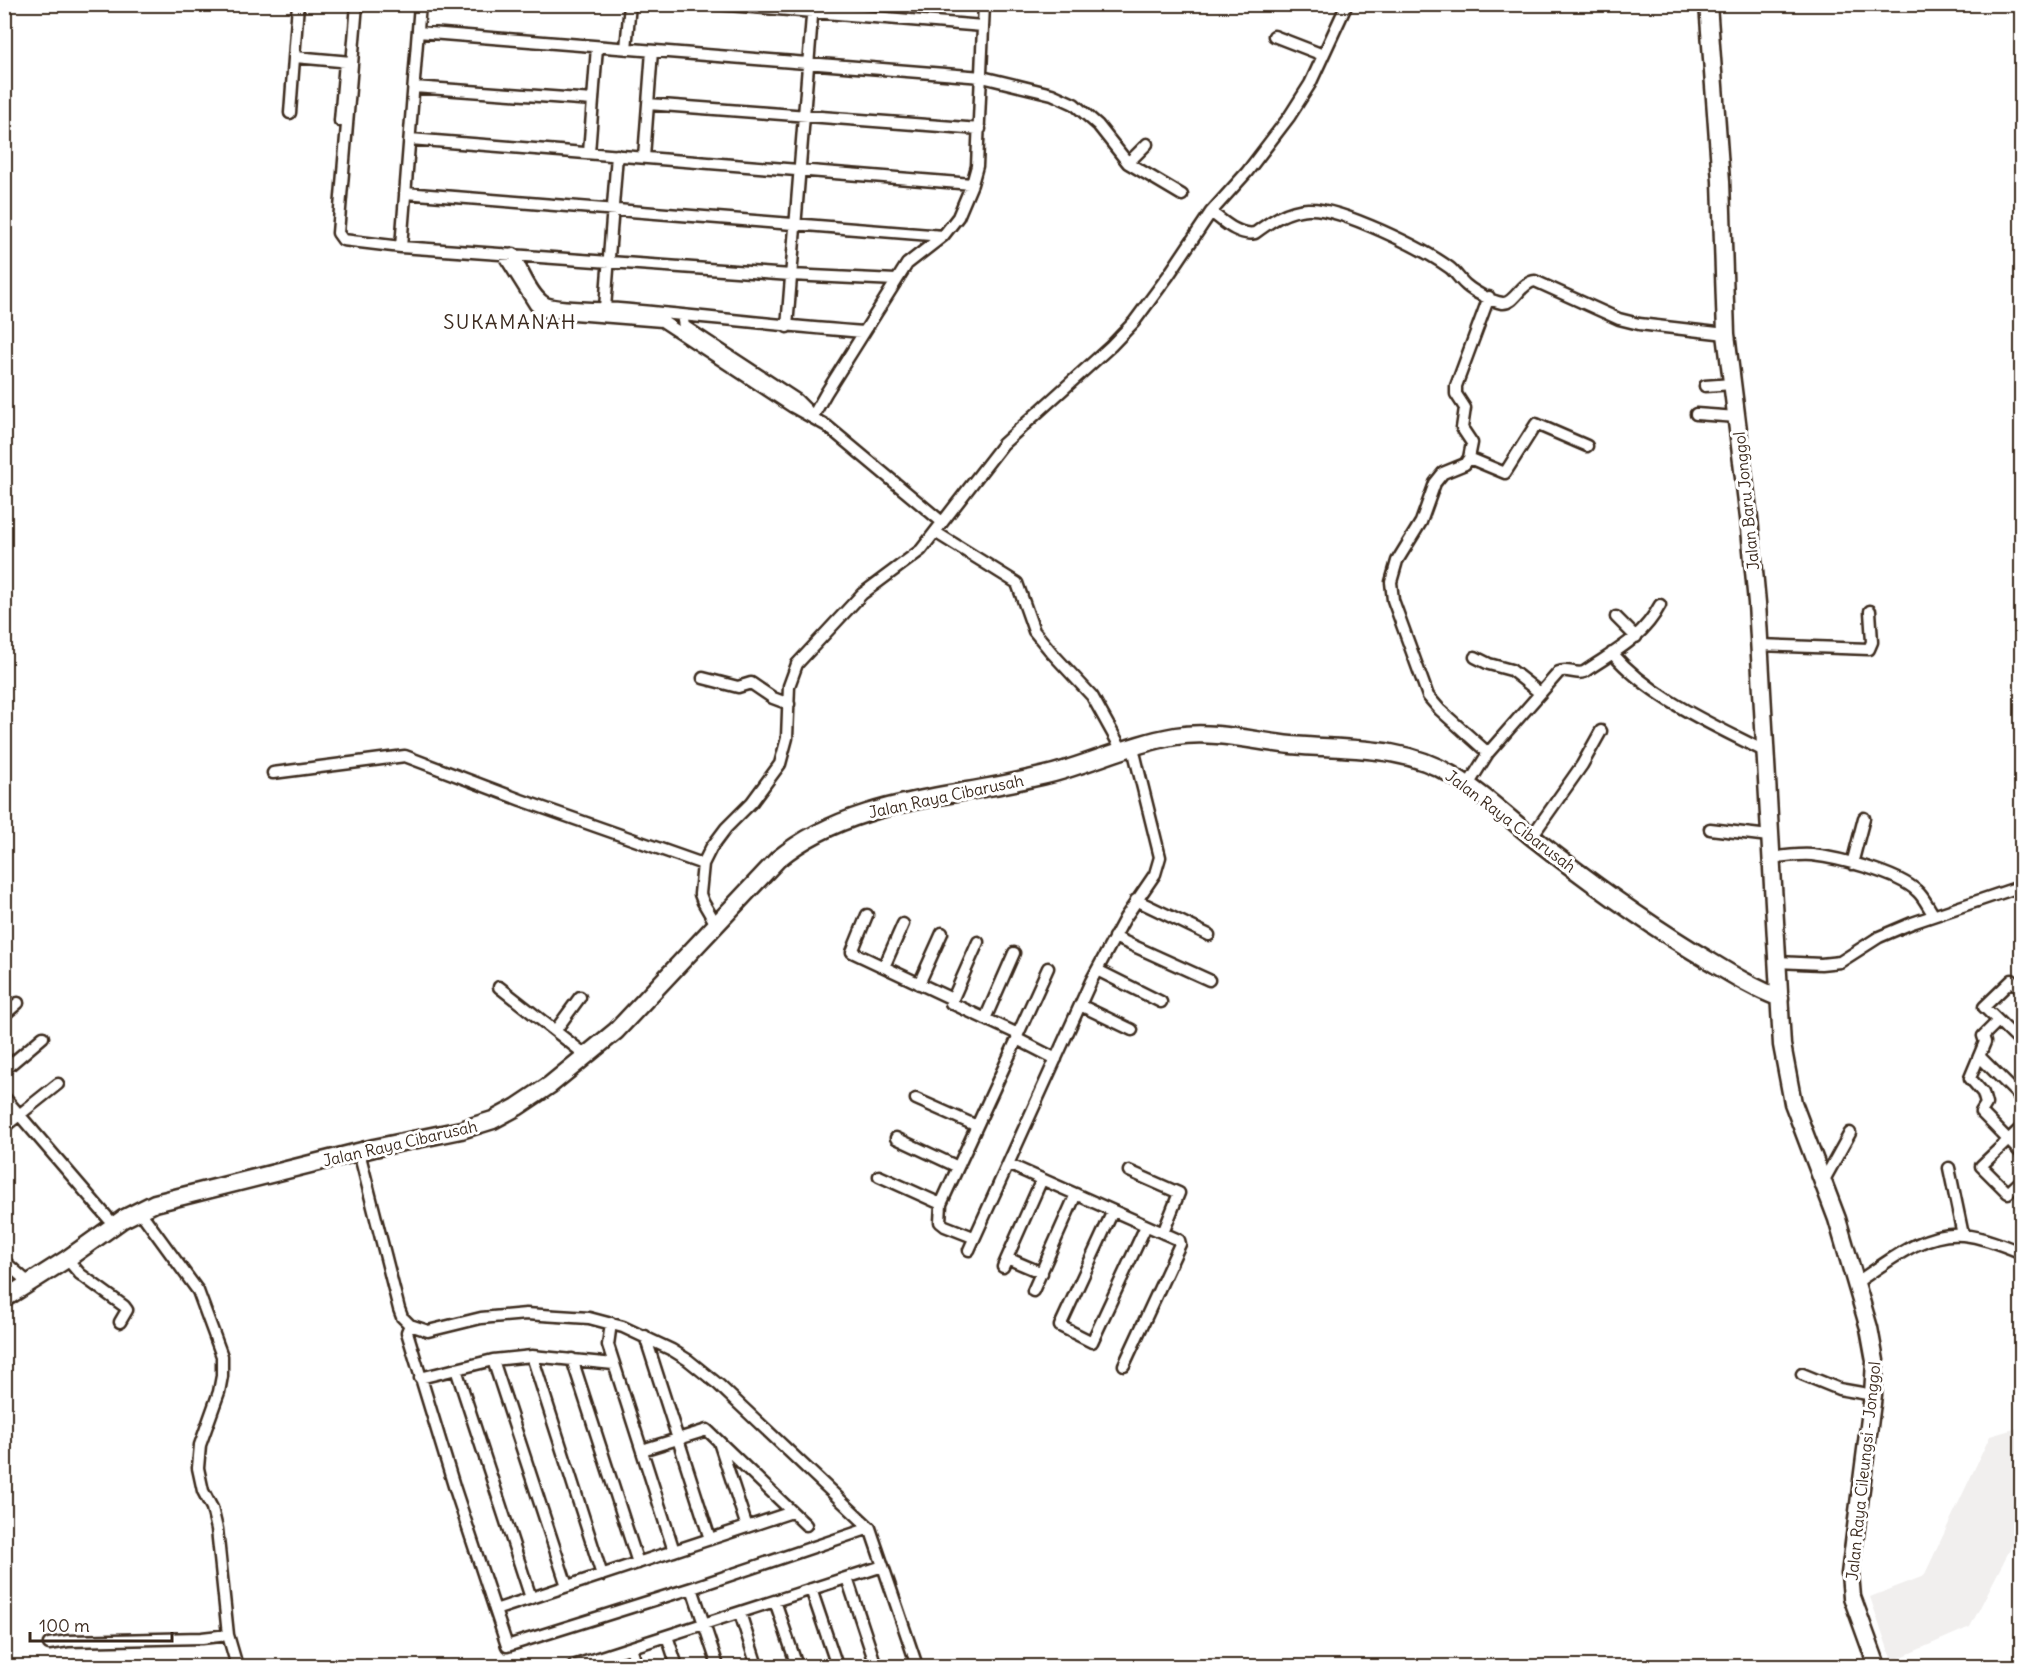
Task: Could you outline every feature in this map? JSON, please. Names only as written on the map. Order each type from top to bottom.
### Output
[{"type":"main road","name":"Jalan Baru Jonggol","points":[[1708,4],[1721,181],[1726,334],[1751,539],[1780,998]]},
{"type":"main road","name":"Jalan Raya Cibarusah","points":[[4,1299],[30,1284],[114,1225],[139,1210],[170,1198],[359,1152],[461,1131],[493,1119],[528,1101],[616,1031],[778,859],[791,848],[840,822],[897,804],[1068,769],[1164,738],[1188,735],[1376,750],[1411,757],[1437,766],[1468,785],[1617,902],[1740,980],[1780,998]]},
{"type":"main road","name":"Jalan Raya Cileungsi - Jonggol","points":[[1780,998],[1782,1045],[1788,1088],[1824,1180],[1857,1282],[1874,1351],[1873,1395],[1850,1574],[1852,1597],[1877,1666]]},
{"type":"street","points":[[290,113],[298,4]]},
{"type":"street","points":[[340,121],[357,4]]},
{"type":"street","points":[[401,247],[420,4]]},
{"type":"street","points":[[626,49],[630,4]]},
{"type":"street","points":[[716,4],[813,8],[983,26]]},
{"type":"street","points":[[813,416],[896,280],[911,260],[943,236],[958,217],[972,184],[977,166],[980,129],[984,4]]},
{"type":"street","points":[[717,926],[700,894],[703,864],[711,848],[726,828],[752,802],[780,764],[788,738],[792,675],[804,655],[862,594],[916,554],[1003,444],[1124,333],[1168,276],[1211,212],[1247,172],[1289,117],[1310,84],[1347,4]]},
{"type":"street","points":[[787,327],[813,8]]},
{"type":"street","points":[[418,32],[982,77],[1052,94],[1074,104],[1098,125],[1128,163],[1182,195]]},
{"type":"street","points":[[1274,36],[1323,55]]},
{"type":"street","points":[[589,153],[597,47]]},
{"type":"street","points":[[644,158],[652,51]]},
{"type":"street","points":[[295,57],[348,62]]},
{"type":"street","points":[[348,62],[338,233],[339,238],[349,242],[791,275],[896,280]]},
{"type":"street","points":[[414,87],[593,100]]},
{"type":"street","points":[[648,104],[980,129]]},
{"type":"street","points":[[410,139],[972,184]]},
{"type":"street","points":[[1128,163],[1147,144]]},
{"type":"street","points":[[605,308],[617,155]]},
{"type":"street","points":[[405,193],[943,236]]},
{"type":"street","points":[[1211,212],[1234,229],[1249,234],[1288,213],[1309,209],[1344,216],[1396,239],[1445,266],[1468,287],[1507,303],[1526,284],[1535,281],[1619,319],[1639,324],[1726,334]]},
{"type":"street","points":[[509,254],[535,305],[540,310],[662,321],[842,436],[942,522]]},
{"type":"street","points":[[509,254],[544,302],[550,305],[864,332]]},
{"type":"street","points":[[1488,753],[1440,710],[1428,696],[1393,600],[1391,582],[1397,561],[1421,522],[1435,483],[1443,474],[1465,464],[1469,458],[1472,443],[1462,428],[1465,408],[1456,394],[1456,386],[1489,297]]},
{"type":"street","points":[[682,315],[684,326],[797,400],[813,416]]},
{"type":"street","points":[[1705,386],[1732,384]]},
{"type":"street","points":[[1696,414],[1737,417]]},
{"type":"street","points":[[1469,458],[1504,473],[1536,424],[1587,446]]},
{"type":"street","points":[[935,532],[1017,583],[1034,631],[1092,696],[1128,749],[1160,857],[1155,874],[1136,900],[1097,970],[969,1250]]},
{"type":"street","points":[[1468,785],[1488,753],[1559,672],[1563,670],[1584,672],[1636,637],[1652,620],[1660,605]]},
{"type":"street","points":[[1759,645],[1869,650],[1872,646],[1869,612]]},
{"type":"street","points":[[1616,617],[1636,637]]},
{"type":"street","points":[[1612,653],[1638,680],[1686,710],[1766,752]]},
{"type":"street","points":[[1475,657],[1489,664],[1511,669],[1540,693]]},
{"type":"street","points":[[703,678],[738,687],[751,683],[773,698],[789,704]]},
{"type":"street","points":[[1532,836],[1582,765],[1601,731]]},
{"type":"street","points":[[273,773],[405,756],[521,800],[703,864]]},
{"type":"street","points":[[1852,864],[1864,818]]},
{"type":"street","points":[[1710,829],[1769,836]]},
{"type":"street","points":[[1770,858],[1811,855],[1852,864],[1906,883],[1919,892],[1933,914]]},
{"type":"street","points":[[1777,962],[1821,964],[1840,962],[1879,937],[1933,914],[2022,886]]},
{"type":"street","points":[[1136,900],[1209,935]]},
{"type":"street","points":[[867,915],[852,952],[950,998],[951,1003],[1018,1036],[1056,1059]]},
{"type":"street","points":[[884,967],[903,924]]},
{"type":"street","points":[[919,984],[942,933]]},
{"type":"street","points":[[1114,937],[1209,980]]},
{"type":"street","points":[[951,1003],[978,942]]},
{"type":"street","points":[[985,1019],[1014,953]]},
{"type":"street","points":[[973,1237],[940,1222],[941,1204],[1048,968]]},
{"type":"street","points":[[1097,970],[1161,1002]]},
{"type":"street","points":[[2022,990],[2012,980],[1984,1006],[2022,1044]]},
{"type":"street","points":[[499,987],[587,1056]]},
{"type":"street","points":[[555,1031],[580,997]]},
{"type":"street","points":[[4,1015],[18,1003]]},
{"type":"street","points":[[1080,1005],[1132,1030]]},
{"type":"street","points":[[1998,1021],[1983,1036],[1986,1042],[1970,1078],[1983,1093],[1986,1104],[1981,1112],[2022,1154]]},
{"type":"street","points":[[4,1070],[42,1037]]},
{"type":"street","points":[[1979,1056],[2022,1099]]},
{"type":"street","points":[[4,1128],[58,1084]]},
{"type":"street","points":[[4,1097],[114,1225]]},
{"type":"street","points":[[916,1099],[977,1126]]},
{"type":"street","points":[[2022,1127],[1982,1166],[2008,1193],[2022,1180]]},
{"type":"street","points":[[1824,1180],[1850,1133]]},
{"type":"street","points":[[896,1138],[958,1167]]},
{"type":"street","points":[[359,1152],[399,1309],[410,1325],[428,1331],[482,1318],[526,1314],[568,1316],[611,1323],[645,1336],[688,1360],[711,1378],[870,1528],[917,1666]]},
{"type":"street","points":[[1008,1164],[1177,1239],[1180,1244],[1124,1365]]},
{"type":"street","points":[[1949,1168],[1963,1235]]},
{"type":"street","points":[[1129,1171],[1179,1193],[1163,1233]]},
{"type":"street","points":[[879,1176],[941,1204]]},
{"type":"street","points":[[1042,1179],[1005,1262],[1042,1273]]},
{"type":"street","points":[[1033,1291],[1076,1194]]},
{"type":"street","points":[[139,1210],[198,1291],[222,1356],[219,1392],[198,1457],[200,1481],[212,1508],[217,1529],[228,1635],[237,1666]]},
{"type":"street","points":[[1113,1211],[1060,1326],[1092,1342],[1146,1226]]},
{"type":"street","points":[[1857,1282],[1924,1241],[1950,1235],[1978,1238],[2022,1252]]},
{"type":"street","points":[[67,1259],[80,1274],[124,1306],[126,1314],[120,1322]]},
{"type":"street","points":[[4,1261],[30,1284]]},
{"type":"street","points":[[611,1323],[608,1345],[674,1551]]},
{"type":"street","points":[[410,1325],[407,1332],[420,1378],[507,1646],[692,1588],[870,1528]]},
{"type":"street","points":[[645,1336],[710,1539]]},
{"type":"street","points":[[420,1378],[493,1360],[532,1356],[614,1364]]},
{"type":"street","points":[[532,1356],[602,1575]]},
{"type":"street","points":[[572,1359],[638,1563]]},
{"type":"street","points":[[493,1360],[567,1587]]},
{"type":"street","points":[[456,1369],[531,1598]]},
{"type":"street","points":[[1802,1374],[1839,1389],[1873,1395]]},
{"type":"street","points":[[642,1450],[707,1430],[806,1525]]},
{"type":"street","points":[[718,1441],[747,1527]]},
{"type":"street","points":[[495,1610],[792,1512]]},
{"type":"street","points":[[573,1666],[597,1663],[631,1648],[884,1566]]},
{"type":"street","points":[[847,1578],[876,1666]]},
{"type":"street","points":[[692,1588],[718,1666]]},
{"type":"street","points":[[812,1590],[837,1666]]},
{"type":"street","points":[[776,1601],[797,1666]]},
{"type":"street","points":[[740,1613],[757,1666]]},
{"type":"street","points":[[49,1644],[68,1641],[202,1638],[228,1635]]},
{"type":"street","points":[[667,1636],[677,1666]]},
{"type":"street","points":[[631,1648],[638,1666]]},
{"type":"shaded area","points":[[2021,1427],[2021,1528],[1970,1627],[1892,1661],[1870,1597],[1924,1576],[1990,1436]]},
{"type":"district","name":"SUKAMANAH","points":[[510,321]]}]
